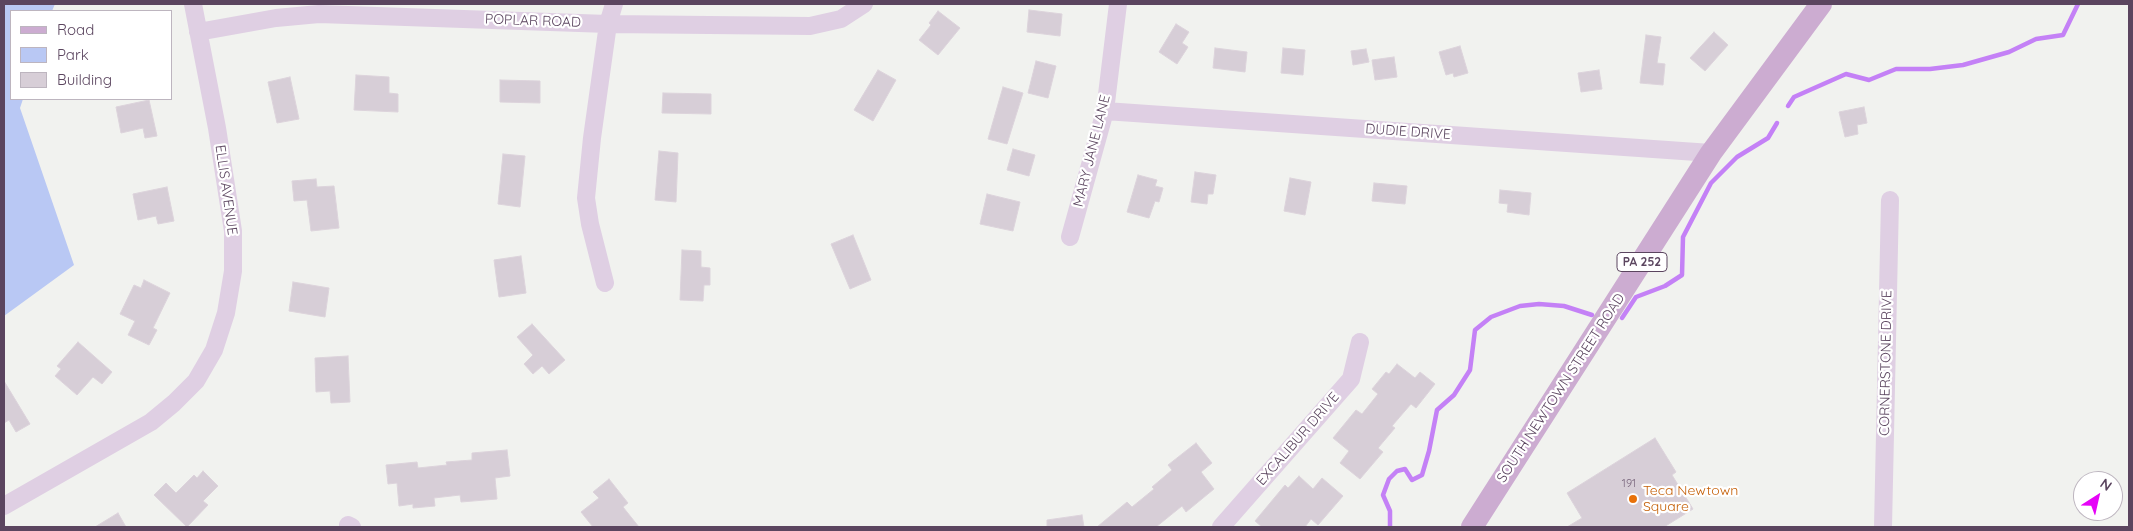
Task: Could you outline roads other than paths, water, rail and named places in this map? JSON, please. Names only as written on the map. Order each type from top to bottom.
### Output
[{"type":"main road","name":"SOUTH NEWTOWN STREET ROAD","points":[[1472,527],[1711,153],[1821,4]]},
{"type":"street","name":"ELLIS AVENUE","points":[[4,506],[150,422],[174,403],[196,381],[214,350],[226,313],[233,271],[233,231],[217,128],[193,4]]},
{"type":"street","points":[[604,284],[586,198],[592,138],[608,24],[614,4]]},
{"type":"street","name":"POPLAR ROAD","points":[[198,32],[276,18],[319,14],[608,24],[810,26],[841,19],[864,4]]},
{"type":"street","name":"MARY JANE LANE","points":[[1070,237],[1105,111],[1118,4]]},
{"type":"street","name":"DUDIE DRIVE","points":[[1105,111],[1711,153]]},
{"type":"street","name":"CORNERSTONE DRIVE","points":[[1883,527],[1890,200]]},
{"type":"street","name":"EXCALIBUR DRIVE","points":[[1221,527],[1351,379],[1360,342]]},
{"type":"waterway","points":[[1788,106],[1794,97],[1846,74],[1869,80],[1896,69],[1930,69],[1963,65],[2009,52],[2036,39],[2063,35],[2078,4]]},
{"type":"waterway","points":[[1622,318],[1636,297],[1665,286],[1682,275],[1683,237],[1711,183],[1737,157],[1768,138],[1777,123]]},
{"type":"waterway","points":[[1390,527],[1390,511],[1383,495],[1389,479],[1397,471],[1405,469],[1412,480],[1422,475],[1437,410],[1454,395],[1470,370],[1475,330],[1491,317],[1520,306],[1539,304],[1564,306],[1592,315]]},
{"type":"place","name":"Teca Newtown Square","points":[[1633,499]]}]
